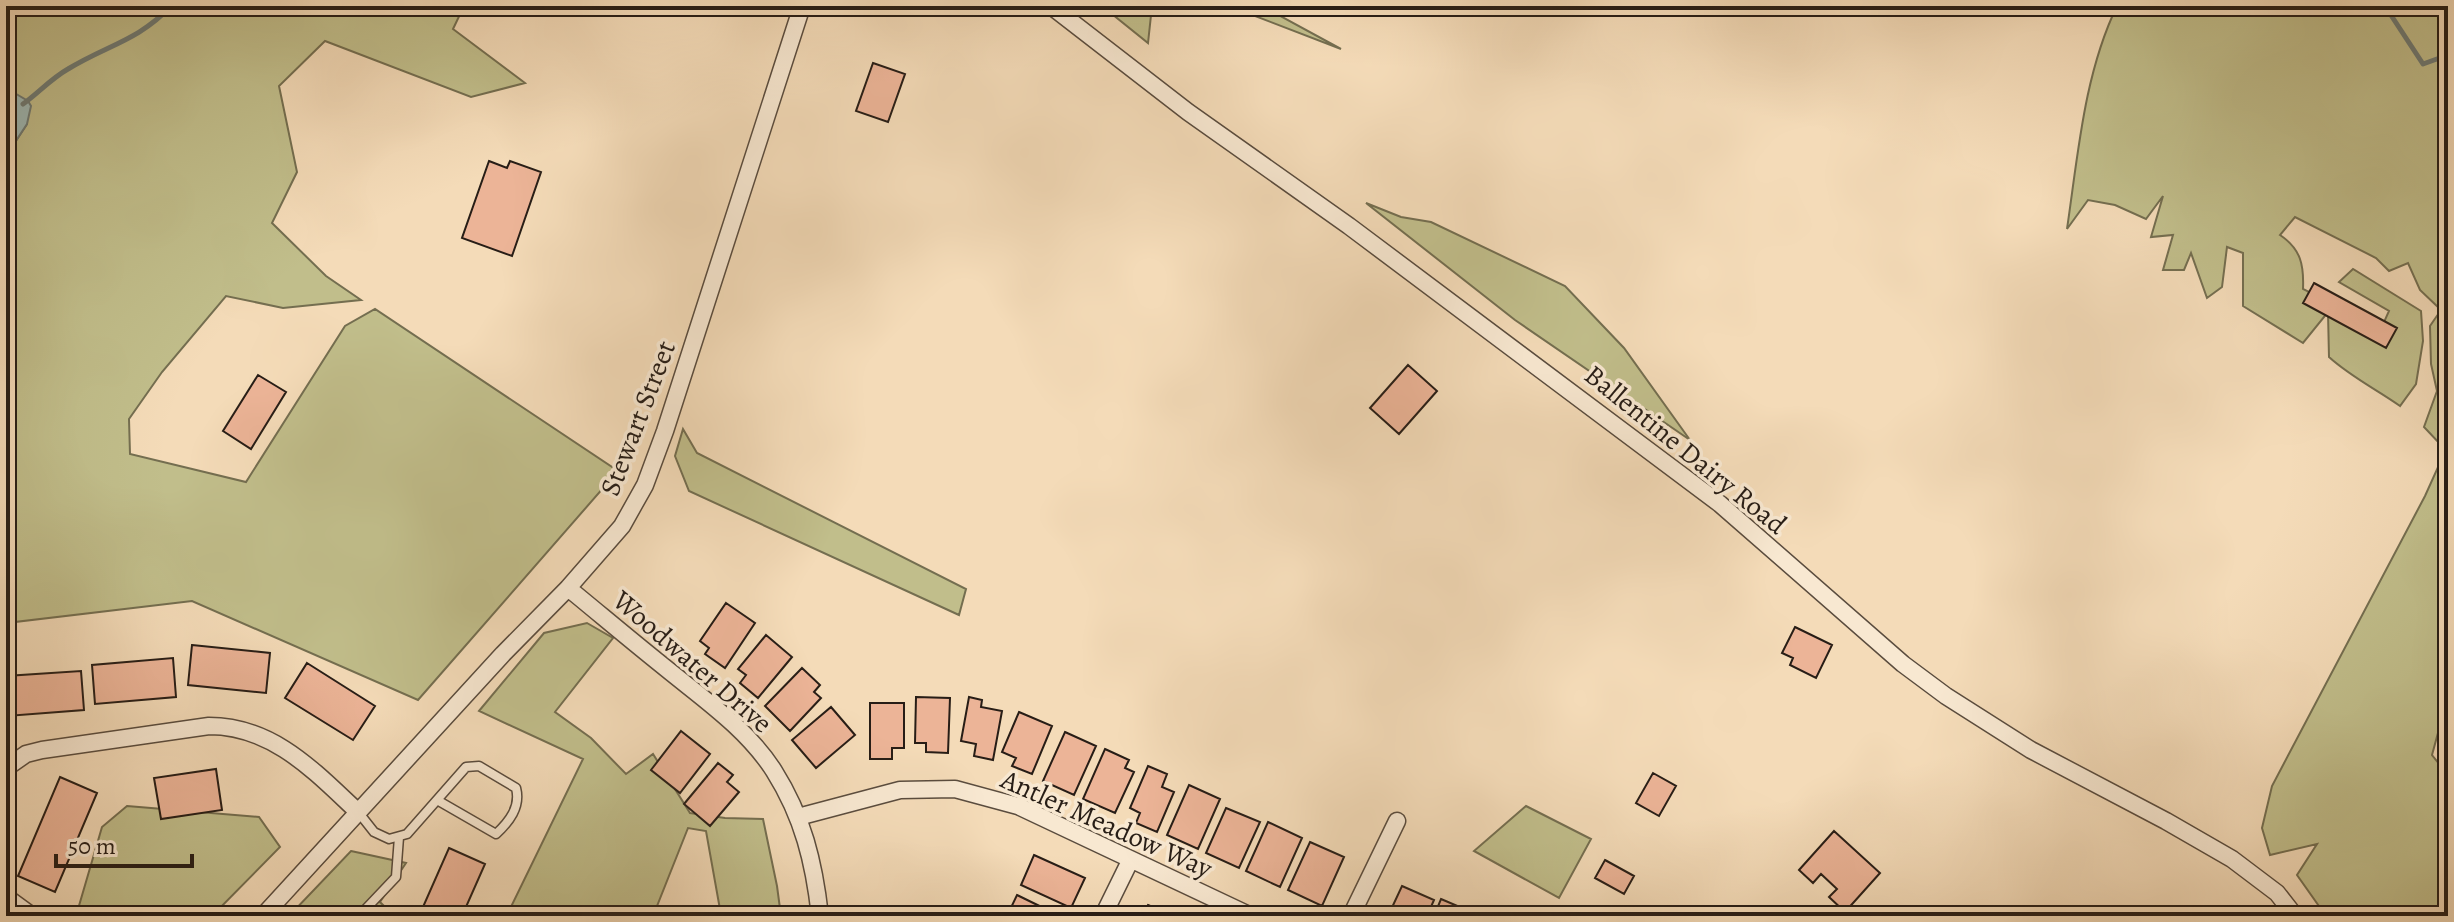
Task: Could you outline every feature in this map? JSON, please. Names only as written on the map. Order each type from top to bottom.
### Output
[{"type":"street","name":"Stewart Street","points":[[263,916],[622,526],[645,485],[694,344],[802,6]]},
{"type":"street","name":"Ballentine Dairy Road","points":[[1051,6],[1188,112],[1361,235],[1707,494],[1903,664],[1946,696],[2031,750],[2232,859],[2277,893],[2295,916]]},
{"type":"street","name":"Woodwater Drive","points":[[568,588],[705,700],[756,746],[798,817],[815,868],[820,916]]},
{"type":"street","points":[[6,768],[26,754],[42,750],[209,726],[228,726],[262,737],[301,759],[358,812]]},
{"type":"street","name":"Antler Meadow Way","points":[[798,817],[900,790],[955,789],[1018,806],[1251,916]]},
{"type":"street","points":[[1351,916],[1397,821]]},
{"type":"street","points":[[1103,916],[1130,861]]},
{"type":"street","points":[[6,897],[32,916]]},
{"type":"lane","points":[[358,812],[374,832],[389,839],[407,834],[466,767],[479,766],[516,788],[518,797],[511,820],[496,834],[437,800]]},
{"type":"lane","points":[[359,916],[396,877],[399,837]]},
{"type":"shaded area","points":[[6,6],[464,6],[453,29],[525,83],[471,97],[325,41],[279,86],[297,172],[272,223],[326,276],[361,300],[283,308],[226,296],[162,372],[129,419],[130,454],[246,482],[345,326],[375,309],[618,471],[418,700],[192,601],[6,623],[6,156],[27,124],[6,89]]},
{"type":"shaded area","points":[[1102,6],[1152,6],[1148,43]]},
{"type":"shaded area","points":[[1229,6],[1262,6],[1341,49]]},
{"type":"shaded area","points":[[2117,6],[2448,6],[2448,685],[2432,755],[2448,775],[2448,916],[2326,916],[2297,875],[2317,844],[2270,855],[2262,828],[2272,786],[2425,496],[2444,454],[2442,446],[2424,427],[2437,391],[2431,364],[2430,326],[2441,310],[2420,290],[2408,263],[2389,271],[2376,258],[2295,217],[2280,235],[2293,246],[2300,258],[2303,289],[2381,329],[2389,311],[2339,282],[2353,269],[2421,311],[2423,341],[2416,384],[2400,406],[2329,357],[2328,312],[2303,343],[2243,306],[2243,253],[2227,247],[2222,287],[2207,298],[2191,253],[2184,270],[2163,270],[2173,235],[2151,237],[2163,196],[2146,219],[2115,205],[2088,200],[2067,229],[2090,87]]},
{"type":"shaded area","points":[[1366,203],[1401,217],[1431,222],[1565,286],[1624,348],[1690,440],[1515,320]]},
{"type":"shaded area","points":[[683,429],[697,453],[966,589],[959,615],[689,491],[675,456]]},
{"type":"shaded area","points":[[587,623],[613,638],[555,712],[591,738],[626,774],[653,754],[690,813],[763,819],[781,916],[721,915],[706,831],[688,828],[655,911],[608,916],[503,916],[508,913],[583,759],[479,711],[544,633]]},
{"type":"shaded area","points":[[127,806],[259,817],[280,847],[212,916],[76,916],[102,827]]},
{"type":"shaded area","points":[[1526,806],[1591,839],[1559,898],[1474,851]]},
{"type":"shaded area","points":[[351,851],[406,863],[380,902],[394,916],[289,916]]},
{"type":"water","points":[[6,88],[31,106],[27,124],[6,156]]},
{"type":"water","points":[[671,910],[723,916],[604,916],[631,911]]},
{"type":"building","points":[[873,63],[905,74],[888,122],[856,111]]},
{"type":"building","points":[[489,161],[507,168],[510,161],[541,172],[512,256],[462,238]]},
{"type":"building","points":[[2314,283],[2397,328],[2386,348],[2303,303]]},
{"type":"building","points":[[1408,365],[1437,391],[1399,434],[1370,408]]},
{"type":"building","points":[[258,375],[286,392],[251,449],[223,431]]},
{"type":"building","points":[[726,603],[755,623],[725,668],[705,654],[709,648],[700,641]]},
{"type":"building","points":[[1795,627],[1832,645],[1816,678],[1790,665],[1793,658],[1782,653]]},
{"type":"building","points":[[766,635],[792,657],[758,698],[740,683],[746,675],[738,669]]},
{"type":"building","points":[[192,645],[270,653],[266,693],[188,685]]},
{"type":"building","points":[[173,658],[176,697],[95,704],[92,665]]},
{"type":"building","points":[[307,663],[375,706],[353,740],[285,698]]},
{"type":"building","points":[[802,668],[820,685],[814,692],[821,698],[790,731],[765,706]]},
{"type":"building","points":[[81,671],[84,710],[7,716],[6,676]]},
{"type":"building","points":[[916,697],[950,698],[948,753],[926,752],[926,743],[915,743]]},
{"type":"building","points":[[969,697],[982,700],[981,707],[1002,711],[993,760],[974,756],[976,744],[961,741]]},
{"type":"building","points":[[870,703],[904,703],[904,748],[892,748],[892,759],[870,759]]},
{"type":"building","points":[[831,707],[855,735],[816,768],[792,740]]},
{"type":"building","points":[[1019,712],[1052,726],[1032,774],[1012,766],[1016,758],[1002,752]]},
{"type":"building","points":[[681,731],[710,754],[680,793],[651,770]]},
{"type":"building","points":[[1065,732],[1096,746],[1074,795],[1043,781]]},
{"type":"building","points":[[1105,749],[1129,760],[1125,768],[1134,772],[1115,813],[1083,799]]},
{"type":"building","points":[[718,763],[733,775],[727,782],[739,792],[710,826],[684,804]]},
{"type":"building","points":[[1148,766],[1167,774],[1162,787],[1174,792],[1157,832],[1136,823],[1140,813],[1130,808]]},
{"type":"building","points":[[216,769],[222,810],[161,819],[154,778]]},
{"type":"building","points":[[1653,773],[1676,786],[1659,816],[1636,803]]},
{"type":"building","points":[[60,777],[97,793],[55,892],[18,876]]},
{"type":"building","points":[[1189,785],[1220,799],[1198,849],[1167,835]]},
{"type":"building","points":[[1226,808],[1260,822],[1239,868],[1206,853]]},
{"type":"building","points":[[1268,822],[1302,838],[1280,887],[1246,871]]},
{"type":"building","points":[[1834,831],[1880,873],[1845,912],[1829,897],[1837,889],[1821,874],[1813,883],[1799,870]]},
{"type":"building","points":[[1310,842],[1344,857],[1322,906],[1288,890]]},
{"type":"building","points":[[449,848],[485,864],[462,916],[419,916]]},
{"type":"building","points":[[1034,855],[1085,878],[1071,908],[1021,885]]},
{"type":"building","points":[[1605,860],[1634,876],[1624,894],[1595,878]]},
{"type":"building","points":[[1402,886],[1434,900],[1427,916],[1388,916]]},
{"type":"building","points":[[1017,895],[1060,916],[1007,916]]},
{"type":"building","points":[[1441,899],[1474,913],[1473,916],[1434,916]]},
{"type":"building","points":[[1148,905],[1173,916],[1143,916]]},
{"type":"waterway","points":[[23,104],[62,73],[134,35],[171,6]]},
{"type":"waterway","points":[[2385,6],[2423,64],[2448,55]]}]
